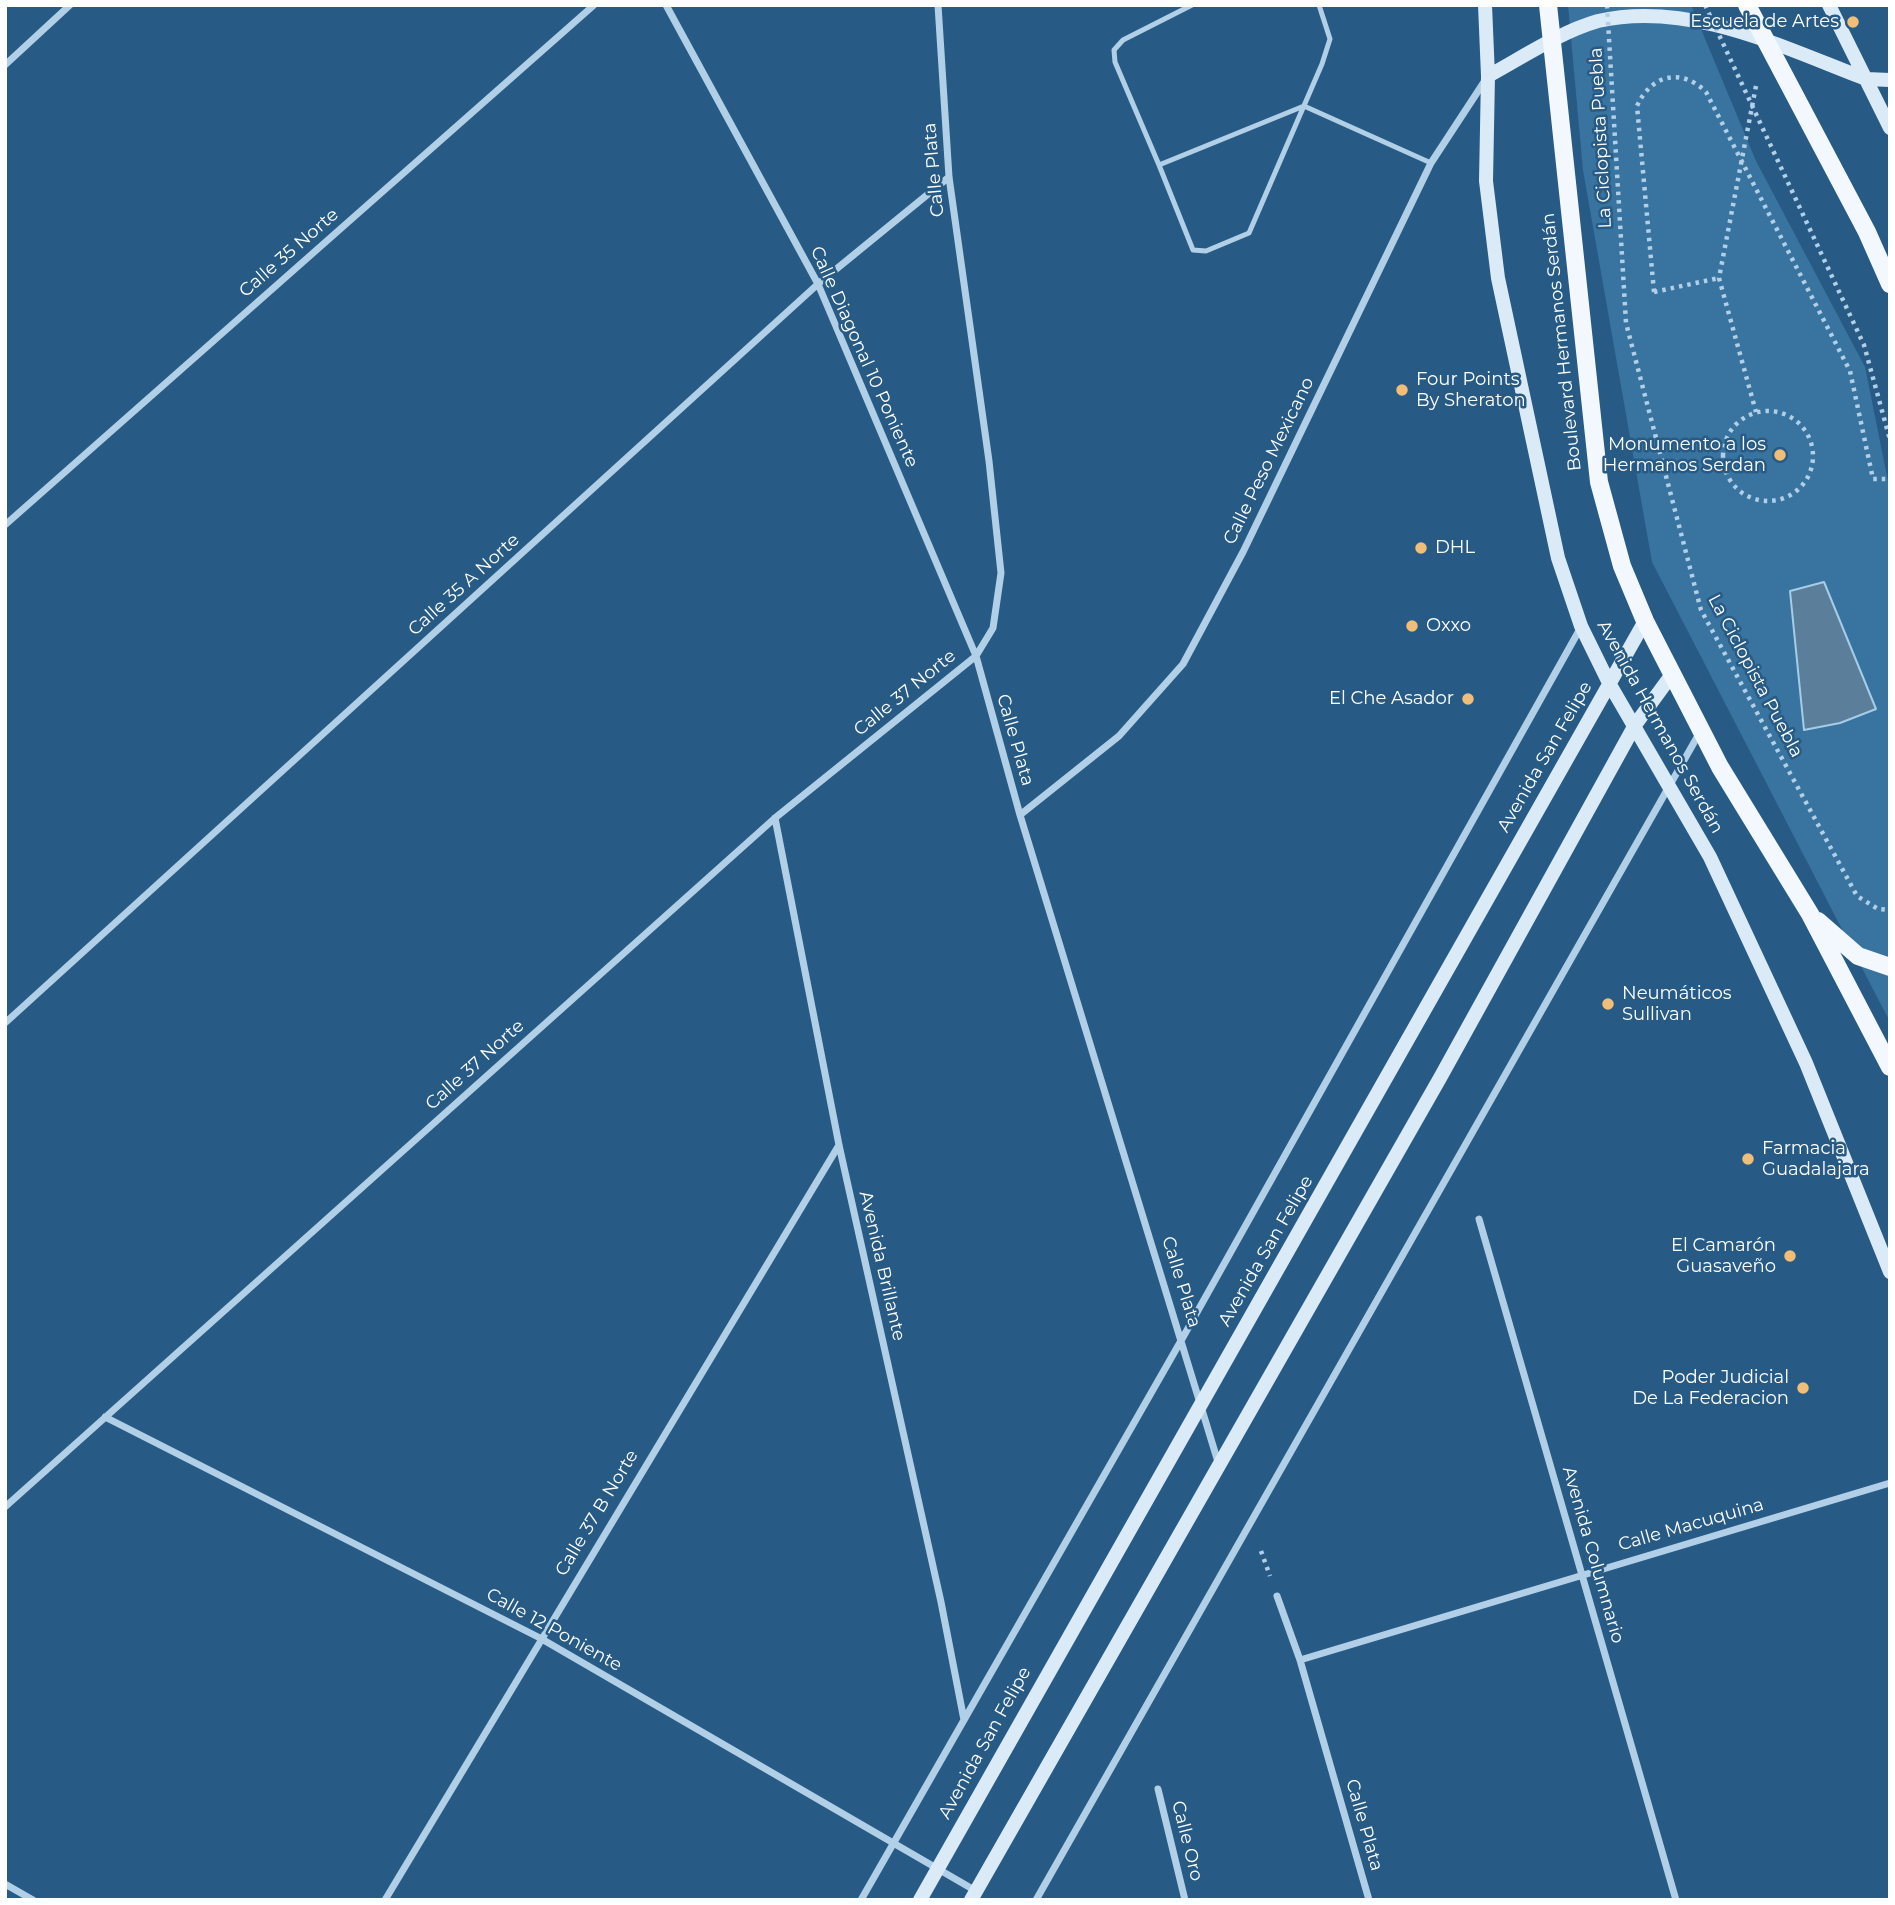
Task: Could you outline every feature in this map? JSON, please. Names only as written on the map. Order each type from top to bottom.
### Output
[{"type":"main road","name":"Avenida Hermanos Serdán","points":[[1485,5],[1488,76],[1486,181],[1498,278],[1558,558],[1581,626],[1609,683],[1710,857],[1806,1063],[1890,1272]]},
{"type":"main road","name":"Boulevard Hermanos Serdán","points":[[1548,5],[1550,43],[1600,482],[1622,566],[1645,621],[1720,767],[1810,914],[1890,1068]]},
{"type":"main road","points":[[1747,5],[1867,232],[1890,285]]},
{"type":"main road","points":[[1829,5],[1890,128]]},
{"type":"main road","points":[[1488,76],[1599,21],[1631,15],[1675,16],[1707,21],[1866,79],[1890,80]]},
{"type":"main road","name":"Avenida San Felipe","points":[[920,1900],[1645,621]]},
{"type":"main road","points":[[974,1896],[1440,1078],[1635,725],[1673,673]]},
{"type":"main road","points":[[1810,914],[1858,956],[1890,967]]},
{"type":"street","points":[[5,65],[70,5]]},
{"type":"street","name":"Calle 35 Norte","points":[[5,525],[593,5]]},
{"type":"street","name":"Calle Diagonal 10 Poniente","points":[[666,5],[818,284],[975,656]]},
{"type":"street","name":"Calle Plata","points":[[938,5],[949,177],[989,461],[1001,573],[993,628],[975,656],[1020,815],[1219,1464]]},
{"type":"street","name":"Calle Peso Mexicano","points":[[1020,815],[1119,736],[1183,664],[1243,552],[1431,163],[1488,76]]},
{"type":"street","name":"Calle 35 A Norte","points":[[5,1023],[818,284],[949,177]]},
{"type":"street","name":"Avenida San Felipe","points":[[862,1900],[1182,1339],[1581,626]]},
{"type":"street","name":"Calle 37 Norte","points":[[5,1507],[775,818],[975,656]]},
{"type":"street","points":[[1036,1900],[1701,729]]},
{"type":"street","name":"Avenida Brillante","points":[[775,818],[839,1144],[941,1602],[964,1720]]},
{"type":"street","name":"Calle 37 B Norte","points":[[385,1900],[839,1144]]},
{"type":"street","name":"Avenida Columnario","points":[[1479,1219],[1676,1900]]},
{"type":"street","name":"Calle 12 Poniente","points":[[105,1417],[540,1638],[938,1868],[974,1896]]},
{"type":"street","name":"Calle Macuquina","points":[[1300,1660],[1582,1573],[1890,1483]]},
{"type":"street","name":"Calle Plata","points":[[1277,1596],[1300,1660],[1369,1900]]},
{"type":"street","name":"Calle Oro","points":[[1158,1789],[1185,1900]]},
{"type":"street","points":[[5,1884],[33,1900]]},
{"type":"lane","points":[[1192,5],[1123,40],[1114,50],[1115,62],[1193,250],[1206,251],[1249,233],[1330,39],[1319,5]]},
{"type":"lane","points":[[1159,165],[1304,106],[1431,163]]},
{"type":"path","name":"La Ciclopista Puebla","points":[[1606,5],[1626,323],[1701,610],[1857,896],[1878,909],[1890,910]]},
{"type":"path","points":[[1705,5],[1864,345],[1890,440]]},
{"type":"path","points":[[1756,412],[1719,278],[1765,41]]},
{"type":"path","name":"La Ciclopista Puebla","points":[[1719,278],[1654,292],[1637,106],[1651,84],[1676,76],[1694,82],[1706,92],[1850,370],[1873,479],[1890,479]]},
{"type":"path","points":[[1756,412],[1786,415],[1807,434],[1812,448],[1809,476],[1789,497],[1759,500],[1745,495],[1733,485],[1726,472],[1722,458],[1725,443],[1742,419],[1756,412]]},
{"type":"path","points":[[1250,1519],[1277,1596]]},
{"type":"shaded area","points":[[1568,5],[1691,5],[1756,161],[1865,367],[1890,491],[1890,1022],[1652,562],[1583,170]]},
{"type":"shaded area","points":[[1824,582],[1876,709],[1840,723],[1804,730],[1790,591]]},
{"type":"place","name":"Escuela de Artes","points":[[1853,22]]},
{"type":"place","name":"Four Points By Sheraton","points":[[1402,390]]},
{"type":"place","name":"Monumento a los Hermanos Serdan","points":[[1780,455]]},
{"type":"place","name":"DHL","points":[[1421,548]]},
{"type":"place","name":"Oxxo","points":[[1412,626]]},
{"type":"place","name":"El Che Asador","points":[[1468,699]]},
{"type":"place","name":"Neumáticos Sullivan","points":[[1608,1004]]},
{"type":"place","name":"Farmacia Guadalajara","points":[[1748,1159]]},
{"type":"place","name":"El Camarón Guasaveño","points":[[1790,1256]]},
{"type":"place","name":"Poder Judicial De La Federacion","points":[[1803,1388]]}]
